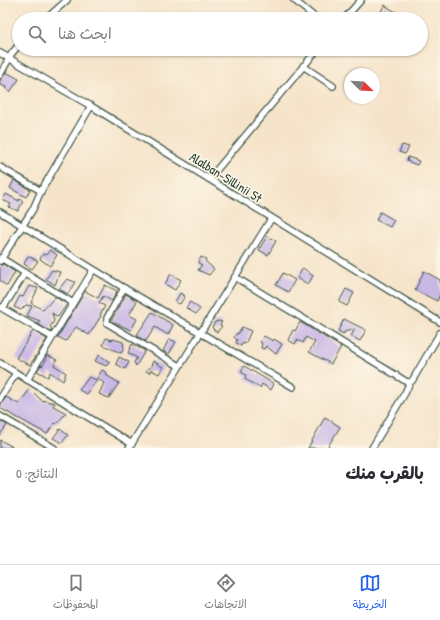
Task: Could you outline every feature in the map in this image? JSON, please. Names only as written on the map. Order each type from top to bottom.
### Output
[{"type":"street","points":[[54,12],[67,0]]},
{"type":"street","points":[[294,0],[309,12]]},
{"type":"street","points":[[350,12],[361,0]]},
{"type":"street","name":"Alalban-Sillinii St","points":[[0,53],[91,106],[271,219],[440,321]]},
{"type":"street","points":[[0,75],[12,53]]},
{"type":"street","points":[[209,179],[312,56]]},
{"type":"street","points":[[303,66],[333,86]]},
{"type":"street","points":[[73,303],[1,256],[33,209],[41,191],[91,106]]},
{"type":"street","points":[[0,167],[41,191]]},
{"type":"street","points":[[0,212],[93,270],[293,387]]},
{"type":"street","points":[[0,363],[130,446],[271,219]]},
{"type":"street","points":[[27,380],[93,270]]},
{"type":"street","points":[[25,273],[1,308],[52,337]]},
{"type":"street","points":[[235,277],[410,382]]},
{"type":"street","points":[[124,288],[107,318],[107,323],[179,366]]},
{"type":"street","points":[[372,448],[440,333]]},
{"type":"street","points":[[0,399],[16,373]]},
{"type":"street","points":[[0,416],[54,448]]},
{"type":"building","points":[[384,5],[396,12],[381,12]]},
{"type":"building","points":[[6,72],[19,79],[10,92],[5,88],[6,87],[0,85],[0,81]]},
{"type":"building","points":[[402,145],[409,147],[405,154],[399,152]]},
{"type":"building","points":[[408,157],[419,161],[417,165],[407,161]]},
{"type":"building","points":[[14,180],[30,190],[26,197],[10,188]]},
{"type":"building","points":[[6,194],[19,201],[19,199],[23,201],[18,211],[9,207],[11,204],[3,200]]},
{"type":"building","points":[[380,212],[394,220],[390,227],[376,220]]},
{"type":"building","points":[[267,236],[276,241],[268,255],[259,250]]},
{"type":"building","points":[[50,250],[57,255],[50,266],[40,259],[43,254],[46,255]]},
{"type":"building","points":[[28,256],[38,261],[32,269],[24,264]]},
{"type":"building","points":[[201,257],[206,259],[205,261],[214,269],[209,275],[198,270],[202,265],[198,263]]},
{"type":"building","points":[[3,264],[15,272],[7,286],[0,281],[0,267]]},
{"type":"building","points":[[303,268],[313,276],[308,284],[297,278]]},
{"type":"building","points":[[52,270],[60,272],[55,285],[46,279]]},
{"type":"building","points":[[424,271],[440,280],[440,294],[437,301],[415,290]]},
{"type":"building","points":[[283,273],[295,280],[288,292],[276,285]]},
{"type":"building","points":[[171,274],[181,280],[175,290],[165,284]]},
{"type":"building","points":[[67,279],[75,282],[68,294],[59,289]]},
{"type":"building","points":[[105,285],[117,291],[112,301],[103,296],[99,303],[105,306],[100,315],[101,316],[89,335],[76,327],[66,341],[58,337],[85,291],[98,298]]},
{"type":"building","points":[[29,286],[38,288],[31,303],[43,310],[55,297],[67,304],[58,317],[52,313],[54,321],[50,327],[52,329],[51,332],[38,324],[40,321],[27,316],[32,306],[26,305],[21,310],[14,307],[20,296],[23,297]]},
{"type":"building","points":[[346,289],[354,293],[347,306],[339,302]]},
{"type":"building","points":[[180,293],[185,296],[180,304],[175,302]]},
{"type":"building","points":[[126,294],[137,301],[129,315],[137,319],[131,330],[111,321]]},
{"type":"building","points":[[190,302],[200,309],[196,314],[186,308]]},
{"type":"building","points":[[152,312],[173,325],[168,335],[155,327],[146,341],[136,336]]},
{"type":"building","points":[[344,319],[366,330],[360,341],[351,336],[355,329],[344,332],[344,334],[338,331]]},
{"type":"building","points":[[215,322],[222,322],[220,325],[222,326],[217,332],[212,327]]},
{"type":"building","points":[[300,322],[341,347],[331,364],[309,352],[315,342],[306,337],[303,343],[297,340],[295,344],[288,340],[293,330],[295,331]]},
{"type":"building","points":[[242,327],[251,331],[246,342],[241,346],[236,343],[237,340],[234,337],[237,333],[238,334]]},
{"type":"building","points":[[33,331],[47,339],[30,365],[16,358]]},
{"type":"building","points":[[264,336],[273,341],[274,339],[282,344],[276,354],[266,346],[264,349],[261,348],[262,343],[260,342]]},
{"type":"building","points":[[106,338],[123,342],[124,349],[121,353],[103,345]]},
{"type":"building","points":[[169,339],[176,342],[169,354],[163,351]]},
{"type":"building","points":[[132,344],[145,351],[136,366],[134,362],[137,358],[128,353]]},
{"type":"building","points":[[47,355],[57,360],[54,365],[66,373],[63,381],[50,372],[48,377],[37,371],[47,359]]},
{"type":"building","points":[[99,355],[110,362],[106,366],[95,361]]},
{"type":"building","points":[[119,357],[129,362],[125,369],[116,364]]},
{"type":"building","points":[[153,361],[163,367],[159,374],[151,370],[149,373],[146,371],[150,368]]},
{"type":"building","points":[[244,366],[274,384],[271,390],[262,384],[260,388],[245,379],[246,375],[241,372]]},
{"type":"building","points":[[102,370],[107,373],[106,375],[119,383],[109,398],[99,394],[104,383],[97,378]]},
{"type":"building","points":[[89,377],[97,380],[87,394],[79,390]]},
{"type":"building","points":[[30,389],[41,400],[55,403],[53,406],[66,413],[56,424],[54,423],[47,434],[0,408],[6,397],[19,404]]},
{"type":"building","points":[[325,417],[340,427],[327,448],[308,448]]},
{"type":"building","points":[[0,421],[7,425],[0,435]]},
{"type":"building","points":[[60,429],[68,435],[62,443],[53,438]]},
{"type":"building","points":[[0,440],[15,448],[0,448]]}]
